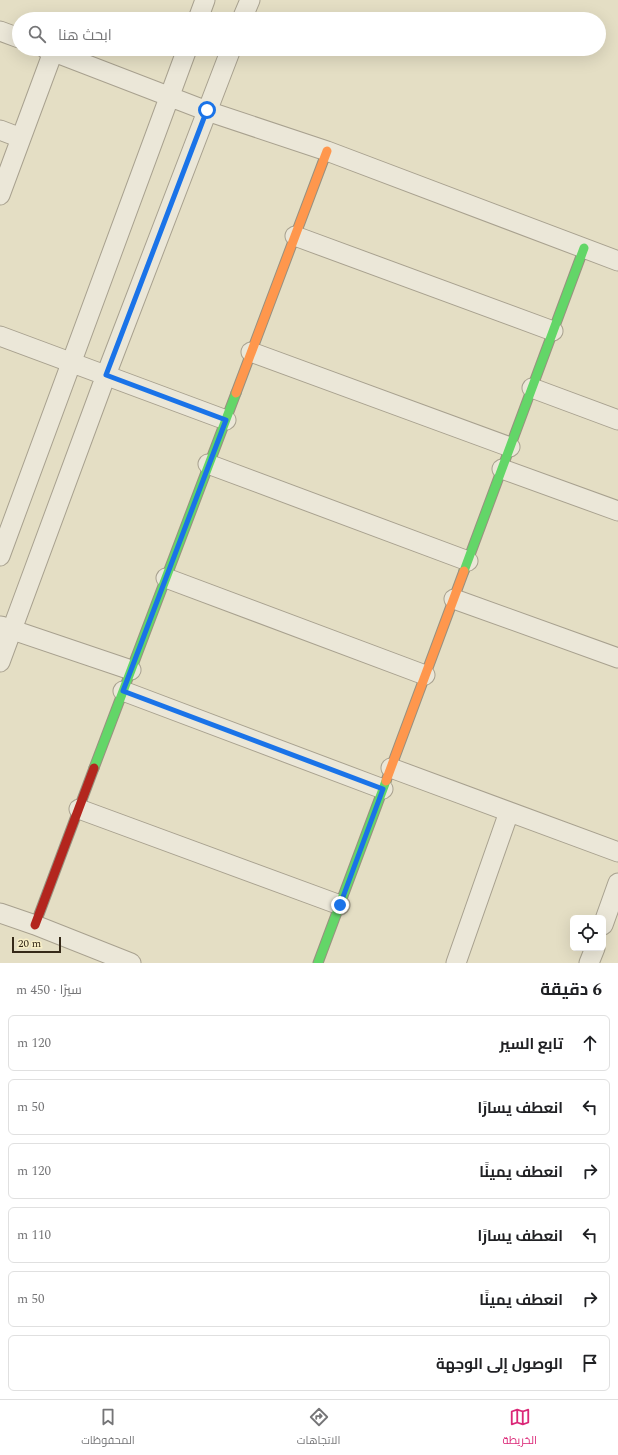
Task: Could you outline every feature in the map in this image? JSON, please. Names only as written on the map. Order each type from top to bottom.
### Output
[{"type":"street","points":[[201,12],[205,0]]},
{"type":"street","points":[[245,12],[250,0]]},
{"type":"street","points":[[0,31],[12,35]]},
{"type":"street","points":[[0,195],[21,138],[48,56]]},
{"type":"street","points":[[65,56],[170,97],[327,151],[618,261]]},
{"type":"street","points":[[0,556],[185,56]]},
{"type":"street","points":[[0,662],[6,628],[106,375],[228,56]]},
{"type":"street","points":[[0,130],[21,138]]},
{"type":"street","points":[[35,925],[327,151]]},
{"type":"street","points":[[295,236],[553,332]]},
{"type":"street","points":[[318,963],[584,248]]},
{"type":"street","points":[[0,336],[226,420]]},
{"type":"street","points":[[251,352],[510,447]]},
{"type":"street","points":[[532,388],[618,420]]},
{"type":"street","points":[[208,464],[468,561]]},
{"type":"street","points":[[502,469],[618,511]]},
{"type":"street","points":[[166,578],[425,675]]},
{"type":"street","points":[[454,599],[618,658]]},
{"type":"street","points":[[6,628],[131,670]]},
{"type":"street","points":[[123,691],[383,789]]},
{"type":"street","points":[[391,768],[618,852]]},
{"type":"street","points":[[79,808],[340,905]]},
{"type":"street","points":[[456,963],[509,812]]},
{"type":"street","points":[[606,917],[618,883]]},
{"type":"street","points":[[0,913],[35,925],[131,963]]},
{"type":"street","points":[[589,963],[594,951]]},
{"type":"traffic: fast","points":[[464,571],[584,248]]},
{"type":"traffic: fast","points":[[94,768],[236,393]]},
{"type":"traffic: fast","points":[[318,963],[386,781]]},
{"type":"traffic: slow","points":[[236,393],[327,151]]},
{"type":"traffic: slow","points":[[386,781],[464,571]]},
{"type":"traffic: jam","points":[[35,925],[94,768]]},
{"type":"route","points":[[207,110],[106,375],[226,420],[123,691],[383,789],[340,905]]}]
